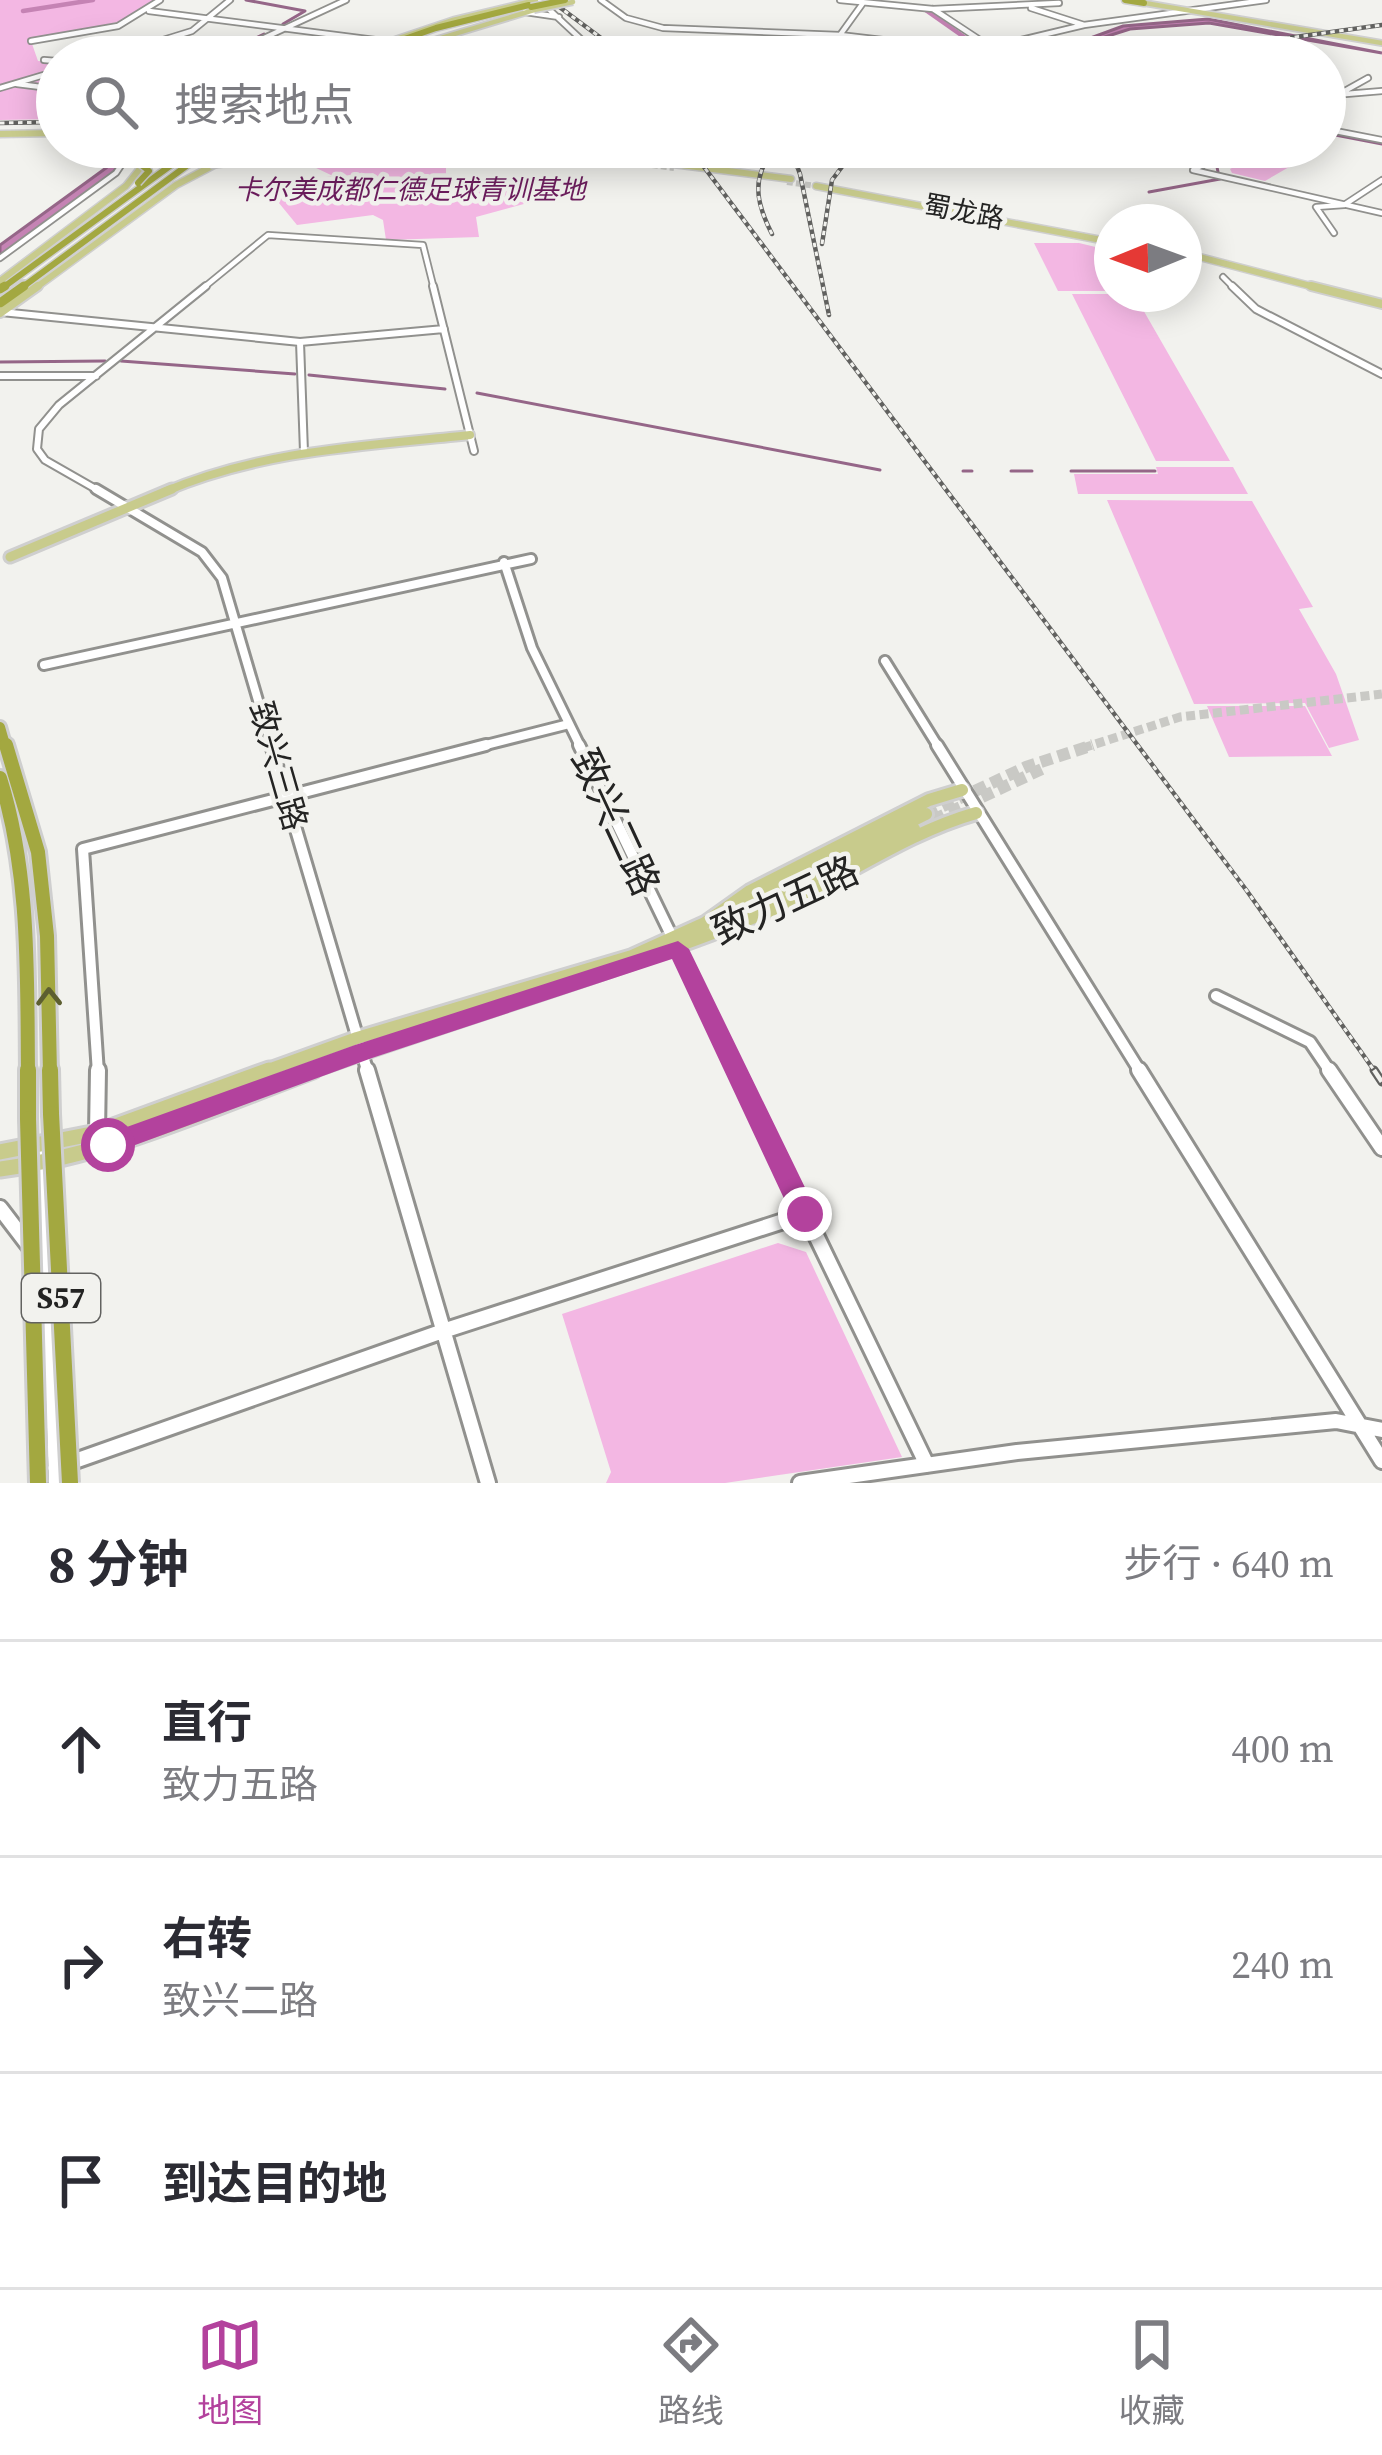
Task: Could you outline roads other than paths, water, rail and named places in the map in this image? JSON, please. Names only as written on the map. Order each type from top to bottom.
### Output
[{"type":"highway","points":[[436,36],[550,0]]},
{"type":"highway","points":[[416,36],[480,15],[573,0]]},
{"type":"highway","points":[[1124,0],[1144,1]]},
{"type":"highway","points":[[83,229],[149,168]]},
{"type":"highway","points":[[0,287],[164,168]]},
{"type":"highway","points":[[0,303],[184,168]]},
{"type":"highway","points":[[101,230],[183,175],[202,168]]},
{"type":"highway","points":[[0,287],[65,235]]},
{"type":"highway","points":[[43,274],[97,242]]},
{"type":"highway","name":"S57","points":[[0,727],[38,852],[47,936],[70,1483]]},
{"type":"highway","name":"S57","points":[[0,778],[21,903],[38,1483]]},
{"type":"main road","points":[[1144,1],[1175,12],[1198,12]]},
{"type":"main road","points":[[1144,1],[1382,41]]},
{"type":"main road","points":[[427,27],[531,5]]},
{"type":"main road","points":[[436,36],[531,5]]},
{"type":"main road","points":[[399,36],[480,15]]},
{"type":"main road","points":[[0,137],[36,137]]},
{"type":"main road","points":[[0,137],[36,137]]},
{"type":"main road","points":[[0,287],[134,179],[141,168]]},
{"type":"main road","points":[[1,313],[176,185],[208,168]]},
{"type":"main road","points":[[674,168],[789,181],[699,168]]},
{"type":"main road","name":"蜀龙路","points":[[817,185],[1094,236]]},
{"type":"main road","points":[[1202,261],[1382,306]]},
{"type":"main road","points":[[10,557],[220,468],[304,452],[470,435]]},
{"type":"main road","name":"致力五路","points":[[45,1155],[97,1133],[773,910],[929,816],[962,790]]},
{"type":"main road","name":"致力五路","points":[[675,944],[750,891],[929,816],[976,813]]},
{"type":"main road","name":"致力五路","points":[[45,1155],[108,1145],[360,1045]]},
{"type":"main road","points":[[0,1152],[45,1155]]},
{"type":"main road","points":[[0,1169],[45,1155]]},
{"type":"street","points":[[59,36],[146,13],[160,0]]},
{"type":"street","points":[[170,36],[212,21],[232,0]]},
{"type":"street","points":[[271,36],[346,0]]},
{"type":"street","points":[[606,0],[635,20],[675,28],[848,36]]},
{"type":"street","points":[[606,0],[638,23],[694,30]]},
{"type":"street","points":[[839,0],[933,9],[1059,3]]},
{"type":"street","points":[[1029,36],[1083,24],[1266,0]]},
{"type":"street","points":[[841,35],[863,3]]},
{"type":"street","points":[[531,5],[559,17]]},
{"type":"street","points":[[531,5],[559,17],[579,36]]},
{"type":"street","points":[[1026,6],[1083,24]]},
{"type":"street","points":[[933,9],[975,36]]},
{"type":"street","points":[[146,13],[332,36]]},
{"type":"street","points":[[31,41],[36,40]]},
{"type":"street","points":[[0,86],[36,78]]},
{"type":"street","points":[[1346,90],[1365,79],[1382,88]]},
{"type":"street","points":[[15,84],[36,86]]},
{"type":"street","points":[[1346,95],[1382,88]]},
{"type":"street","points":[[1346,133],[1382,140]]},
{"type":"street","points":[[1,257],[119,168]]},
{"type":"street","points":[[1197,168],[1193,170],[1382,213]]},
{"type":"street","points":[[1334,233],[1316,207],[1344,205],[1382,180]]},
{"type":"street","name":"致兴三路","points":[[444,329],[423,245],[268,235],[45,418],[37,449],[45,460],[202,552],[222,578],[488,1483]]},
{"type":"street","points":[[1,257],[32,258]]},
{"type":"street","points":[[1222,278],[1234,281],[1261,305],[1382,370],[1256,309],[1222,278]]},
{"type":"street","points":[[1,313],[300,343],[444,329],[474,451]]},
{"type":"street","points":[[300,343],[304,452]]},
{"type":"street","points":[[0,376],[96,376]]},
{"type":"street","points":[[44,665],[531,559]]},
{"type":"street","name":"致兴二路","points":[[504,562],[532,648],[928,1465]]},
{"type":"street","points":[[885,661],[1382,1461]]},
{"type":"street","points":[[97,1133],[99,1089],[83,849],[569,724]]},
{"type":"street","points":[[1216,996],[1310,1042],[1382,1148]]},
{"type":"street","points":[[45,1155],[55,1475],[442,1331],[805,1214]]},
{"type":"street","points":[[0,1208],[46,1270]]},
{"type":"street","points":[[800,1483],[1336,1420],[1382,1430]]},
{"type":"waterway","points":[[23,11],[93,0]]},
{"type":"waterway","points":[[246,0],[305,11],[283,24]]},
{"type":"waterway","points":[[927,11],[963,36]]},
{"type":"waterway","points":[[260,36],[264,34]]},
{"type":"waterway","points":[[1346,137],[1382,144]]},
{"type":"waterway","points":[[1217,168],[1218,172]]},
{"type":"waterway","points":[[1149,192],[1220,179]]},
{"type":"waterway","points":[[0,362],[105,361]]},
{"type":"waterway","points":[[121,361],[295,374]]},
{"type":"waterway","points":[[309,375],[445,389]]},
{"type":"waterway","points":[[477,393],[880,470]]},
{"type":"waterway","points":[[963,471],[972,471]]},
{"type":"waterway","points":[[1011,471],[1032,471]]},
{"type":"waterway","points":[[1071,471],[1155,471]]},
{"type":"tunnel","points":[[787,182],[816,186]]},
{"type":"tunnel","points":[[1083,748],[1180,717],[1382,694]]},
{"type":"tunnel","points":[[926,814],[1026,767],[1093,745]]},
{"type":"tunnel","points":[[933,820],[1044,768]]},
{"type":"railway","points":[[550,0],[598,36]]},
{"type":"railway","points":[[1303,36],[1382,25]]},
{"type":"railway","points":[[0,123],[36,122]]},
{"type":"railway","points":[[705,168],[1247,891],[1376,1073]]},
{"type":"railway","points":[[762,168],[758,189],[772,234]]},
{"type":"railway","points":[[798,168],[829,315]]},
{"type":"railway","points":[[822,244],[832,180],[841,168]]},
{"type":"railway","points":[[1376,1073],[1382,1082]]},
{"type":"park label","name":"卡尔美成都仁德足球青训基地","points":[[410,190]]}]
